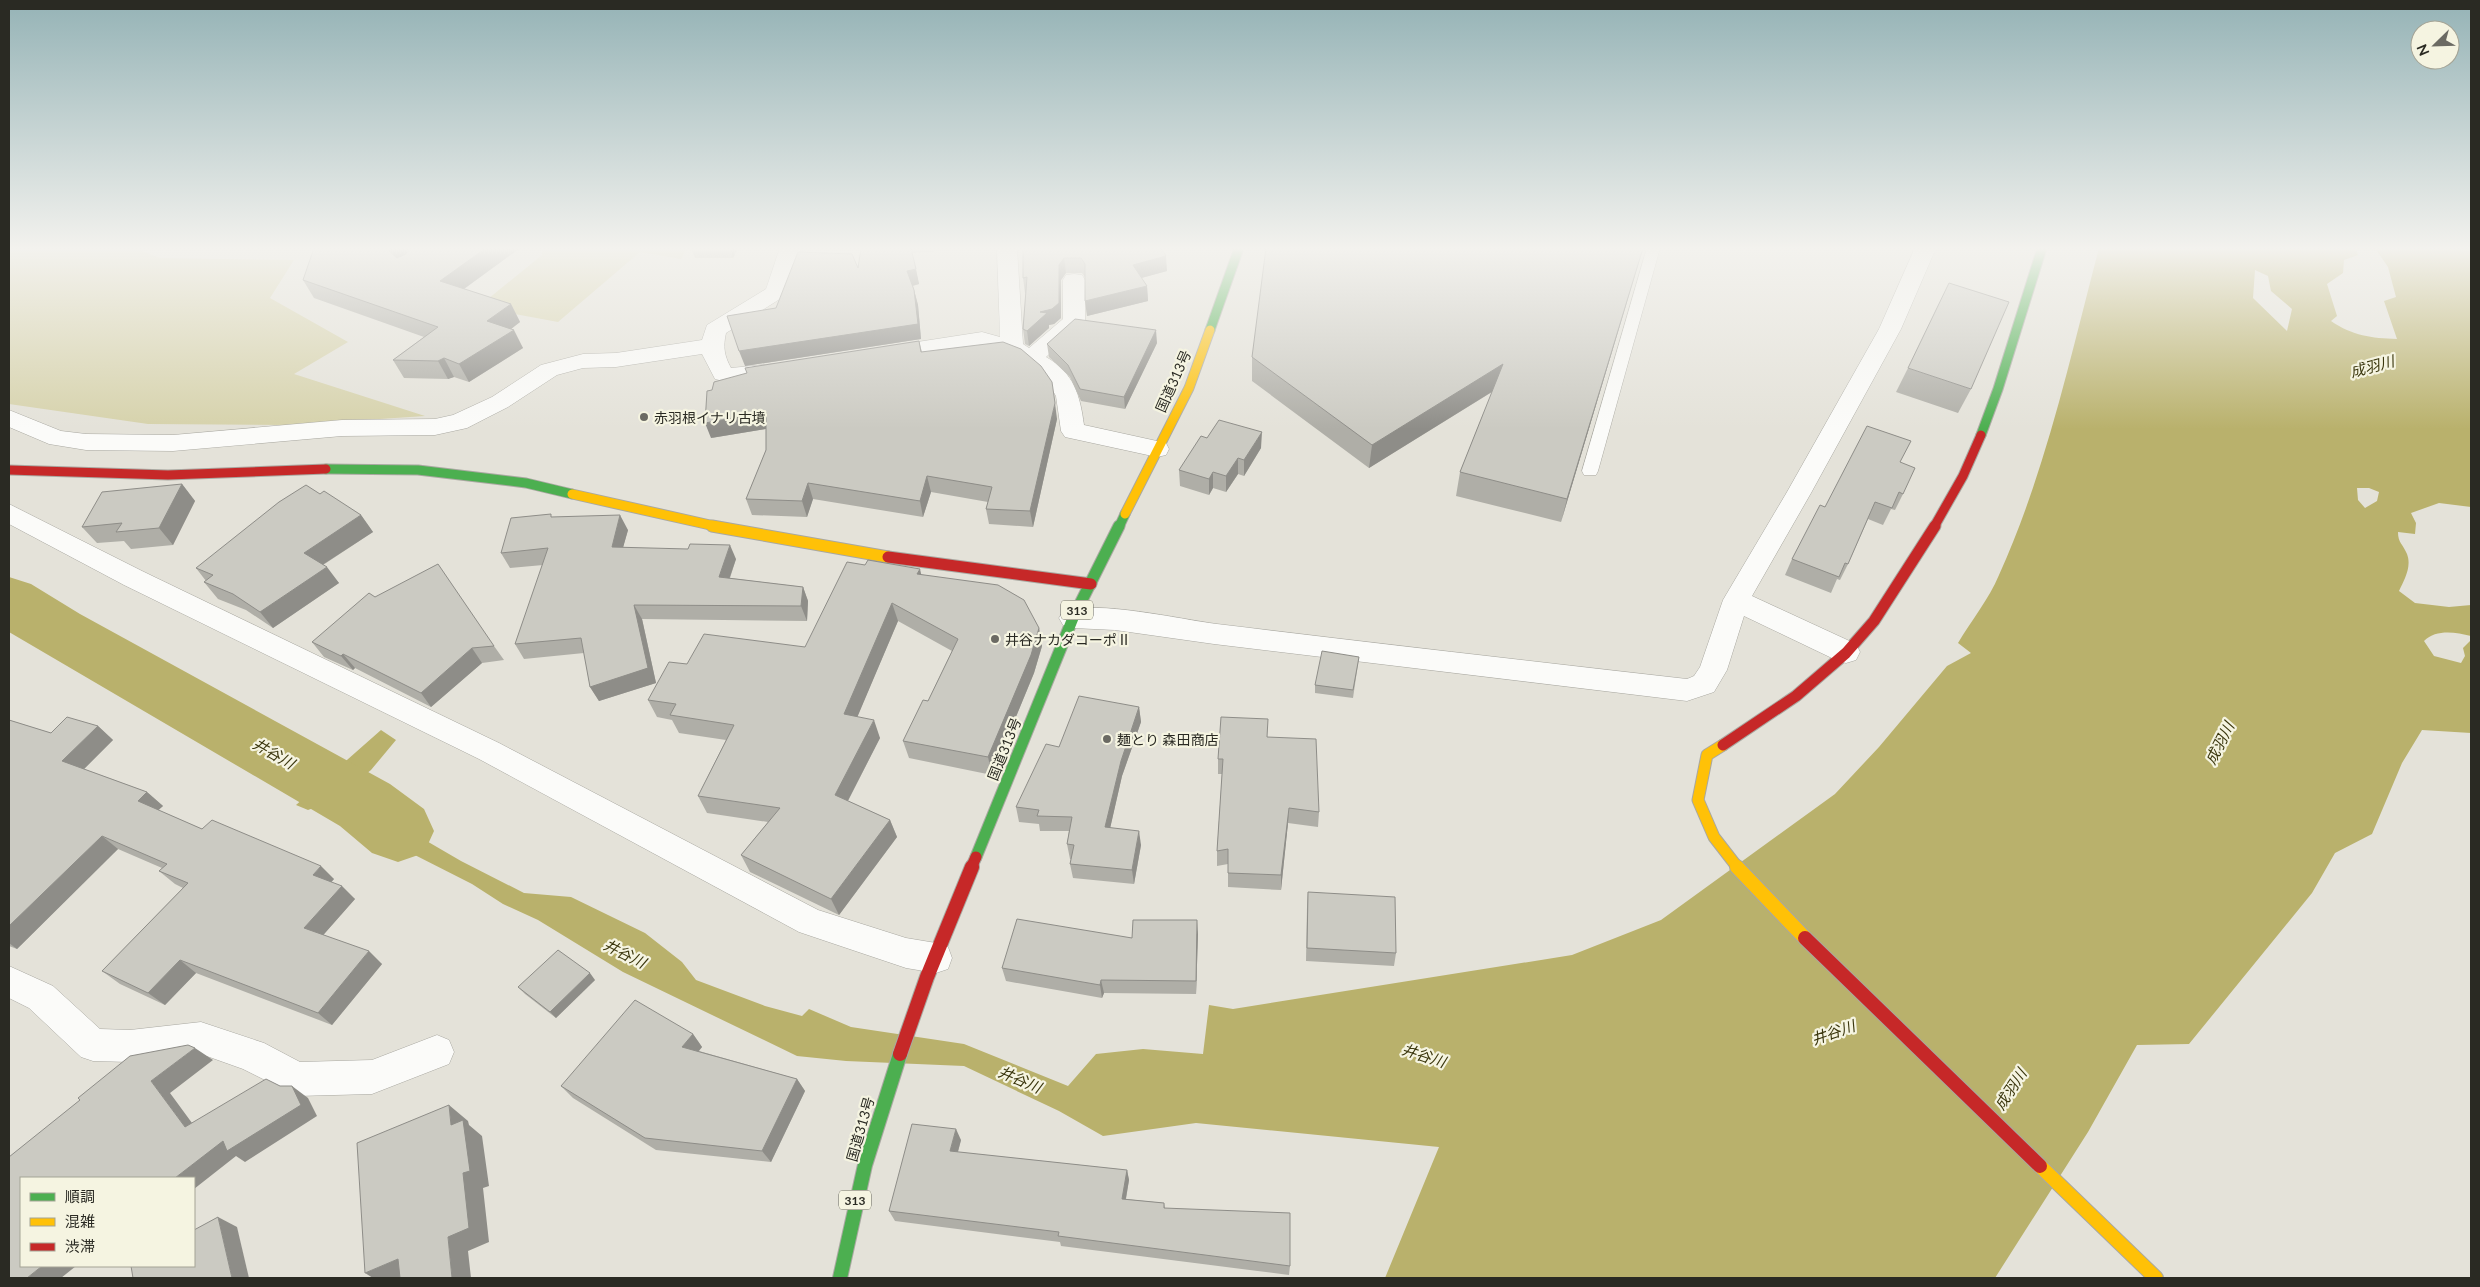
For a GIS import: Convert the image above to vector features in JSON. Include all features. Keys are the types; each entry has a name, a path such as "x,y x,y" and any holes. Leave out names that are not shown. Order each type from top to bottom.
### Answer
{"main road":[{"name":"国道313号","path":"840,1278 852,1215 876,1122 932,968 1073,618 1189,388 1218,308"},
{"path":"2022,308 1997,396 1966,472 1917,556 1862,637 1814,681 1761,721 1707,755 1697,798 1707,826 1751,885 2156,1278"},
{"path":"9,470 168,475 316,469 418,470 526,483 697,523 875,555 1090,584"}],"street":[{"path":"750,308 715,330 712,346 714,357 724,374 739,376 798,367"},
{"path":"1015,308 1021,353"},
{"path":"1021,353 1074,321 1074,308"},
{"path":"1073,618 1115,620 1214,634 1687,690 1704,684 1713,670 1736,600 1799,493 1890,329 1899,308"},
{"path":"865,357 982,339 1021,353 1051,370 1068,396 1073,431 1157,449"},
{"path":"9,418 57,438 86,442 173,443 342,428 435,428 459,422 500,402 549,370 583,360 616,360 712,346"},
{"path":"9,513 133,578 489,751 810,922 906,953 932,968"},
{"path":"1736,600 1846,652"},
{"path":"9,981 42,997 93,1044 130,1046 201,1038 252,1055 297,1079 372,1077 437,1052"}],"lane":[{"path":"1590,471 1637,308"}],"shaded area":[{"path":"9,308 288,308 348,342 294,374 425,416 290,425 148,424 9,404"},
{"path":"484,308 574,308 558,322"}],"water":[{"name":"成羽川","path":"2084,308 2263,308 2287,331 2291,308 2335,308 2337,316 2331,321 2347,330 2379,338 2397,339 2386,308 2471,308 2471,507 2439,503 2411,513 2416,523 2415,534 2398,532 2398,536 2407,554 2409,564 2399,591 2415,603 2449,607 2471,605 2471,636 2446,632 2429,637 2424,641 2434,656 2461,663 2465,656 2463,648 2471,640 2471,733 2422,730 2402,763 2372,834 2335,853 2312,893 2189,1044 2137,1045 2088,1132 1995,1278 1385,1278 1439,1147 1196,1123 1103,1136 1059,1111 964,1066 846,1061 797,1056 623,972 538,920 503,904 472,884 403,849 332,801 308,810 296,805 381,730 396,740 371,770 351,786 363,788 406,829 461,861 524,893 571,897 645,933 682,962 696,980 765,1006 802,1016 809,1009 851,1027 964,1044 1068,1086 1096,1054 1143,1049 1203,1054 1209,1005 1233,1009 1572,955 1661,920 1835,794 1879,747 1947,666 1971,653 1958,643 1995,584 2016,536 2044,455","holes":["2357,488 2369,488 2379,492 2377,501 2365,508 2358,500"]}],"building":[{"path":"384,308 505,308 487,321 514,330 459,364 444,358 438,361 393,360 438,327"},
{"path":"776,308 916,308 918,324 739,351 727,316"},
{"path":"1025,308 1053,308 1040,312 1047,313 1027,331 1023,329"},
{"path":"1258,308 1625,308 1567,499 1460,472 1503,364 1372,445 1252,357"},
{"path":"1937,308 2006,308 1971,389 1908,368"},
{"path":"1075,319 1156,330 1124,397 1080,389 1068,365 1047,344"},
{"path":"919,341 921,352 1003,342 1021,349 1041,366 1052,382 1055,403 1030,511 986,509 992,487 927,476 920,501 808,483 802,501 746,499 766,450 766,412 705,423 707,391 712,390 714,382 747,373 745,368"},
{"path":"1219,420 1262,432 1244,460 1238,458 1226,476 1213,472 1209,479 1179,470 1201,436 1207,438"},
{"path":"1867,426 1911,441 1900,462 1915,468 1903,494 1899,492 1892,508 1875,502 1848,564 1845,563 1839,577 1792,559 1820,505 1825,507"},
{"path":"182,484 159,528 116,532 122,523 82,527 102,492"},
{"path":"306,485 320,494 324,491 361,515 304,553 327,567 260,612 233,594 204,582 213,575 196,568 279,502"},
{"path":"551,514 551,517 620,515 612,547 688,549 690,544 730,545 719,577 803,587 801,606 634,605 648,668 590,687 581,638 515,644 548,548 501,553 511,518"},
{"path":"868,560 920,569 917,574 998,585 1024,600 1039,628 1031,655 988,757 903,741 923,700 928,701 958,639 892,603 844,714 874,720 835,795 890,820 831,899 741,855 780,808 698,796 734,725 670,715 676,704 648,700 669,662 687,664 704,634 805,647 847,562 865,565"},
{"path":"438,564 494,646 472,648 421,693 343,654 341,656 312,642 369,593 375,597"},
{"path":"1322,651 1359,657 1353,690 1315,685"},
{"path":"1079,696 1139,707 1121,761 1105,827 1139,831 1132,870 1070,864 1074,845 1067,844 1072,817 1037,816 1039,810 1016,807 1046,744 1059,747"},
{"path":"67,717 98,726 62,761 147,792 138,801 202,829 212,820 321,866 313,875 342,886 304,928 369,951 318,1013 180,960 148,993 102,971 188,883 159,871 167,864 102,836 9,926 9,720 51,733"},
{"path":"1221,717 1268,719 1267,737 1316,739 1319,812 1289,808 1281,875 1228,873 1228,849 1217,851 1223,759 1218,759"},
{"path":"1308,892 1395,897 1396,953 1307,948"},
{"path":"1017,919 1132,938 1133,920 1197,920 1196,981 1101,980 1100,985 1002,968"},
{"path":"558,950 590,973 550,1012 518,987"},
{"path":"635,1000 693,1034 682,1047 797,1079 762,1151 645,1138 561,1086"},
{"path":"188,1045 195,1048 151,1081 185,1127 266,1079 280,1086 292,1086 301,1105 227,1151 223,1141 176,1177 20,1177 20,1267 41,1267 27,1278 9,1278 9,1157 80,1100 78,1098 130,1056"},
{"path":"449,1105 451,1125 463,1120 470,1171 463,1173 469,1228 448,1237 452,1278 400,1278 398,1259 365,1273 357,1143"},
{"path":"912,1124 956,1129 950,1151 1127,1170 1122,1199 1164,1203 1164,1208 1290,1213 1290,1266 1058,1236 1059,1232 889,1211"},
{"path":"218,1217 232,1278 133,1278 131,1267 195,1267 195,1229"}],"waterway":[{"name":"井谷川","path":"9,601 57,631 365,805 398,831"}],"traffic: fast":[{"path":"1210,330 1218,308"},
{"path":"1981,435 1998,389 2023,308"},
{"path":"326,469 418,470 526,483 572,494"},
{"path":"976,857 1073,618 1125,514"},
{"path":"840,1278 851,1221 865,1165 881,1109 900,1054"}],"traffic: slow":[{"path":"1125,514 1189,388 1210,330"},
{"path":"572,494 697,523 888,557"},
{"path":"1723,745 1707,755 1701,778 1698,800 1704,818 1714,837 1742,874 1805,938"},
{"path":"2040,1166 2156,1278"}],"traffic: jam":[{"path":"1723,745 1778,709 1814,682 1866,632 1942,515 1963,476 1981,435"},
{"path":"9,470 168,475 326,469"},
{"path":"888,557 1091,584"},
{"path":"900,1054 927,977 976,857"},
{"path":"1805,938 2040,1166"}],"place":[{"name":"赤羽根イナリ古墳","path":"644,417"},
{"name":"井谷ナカダコーポⅡ","path":"995,639"},
{"name":"麺とり 森田商店","path":"1107,739"}]}
